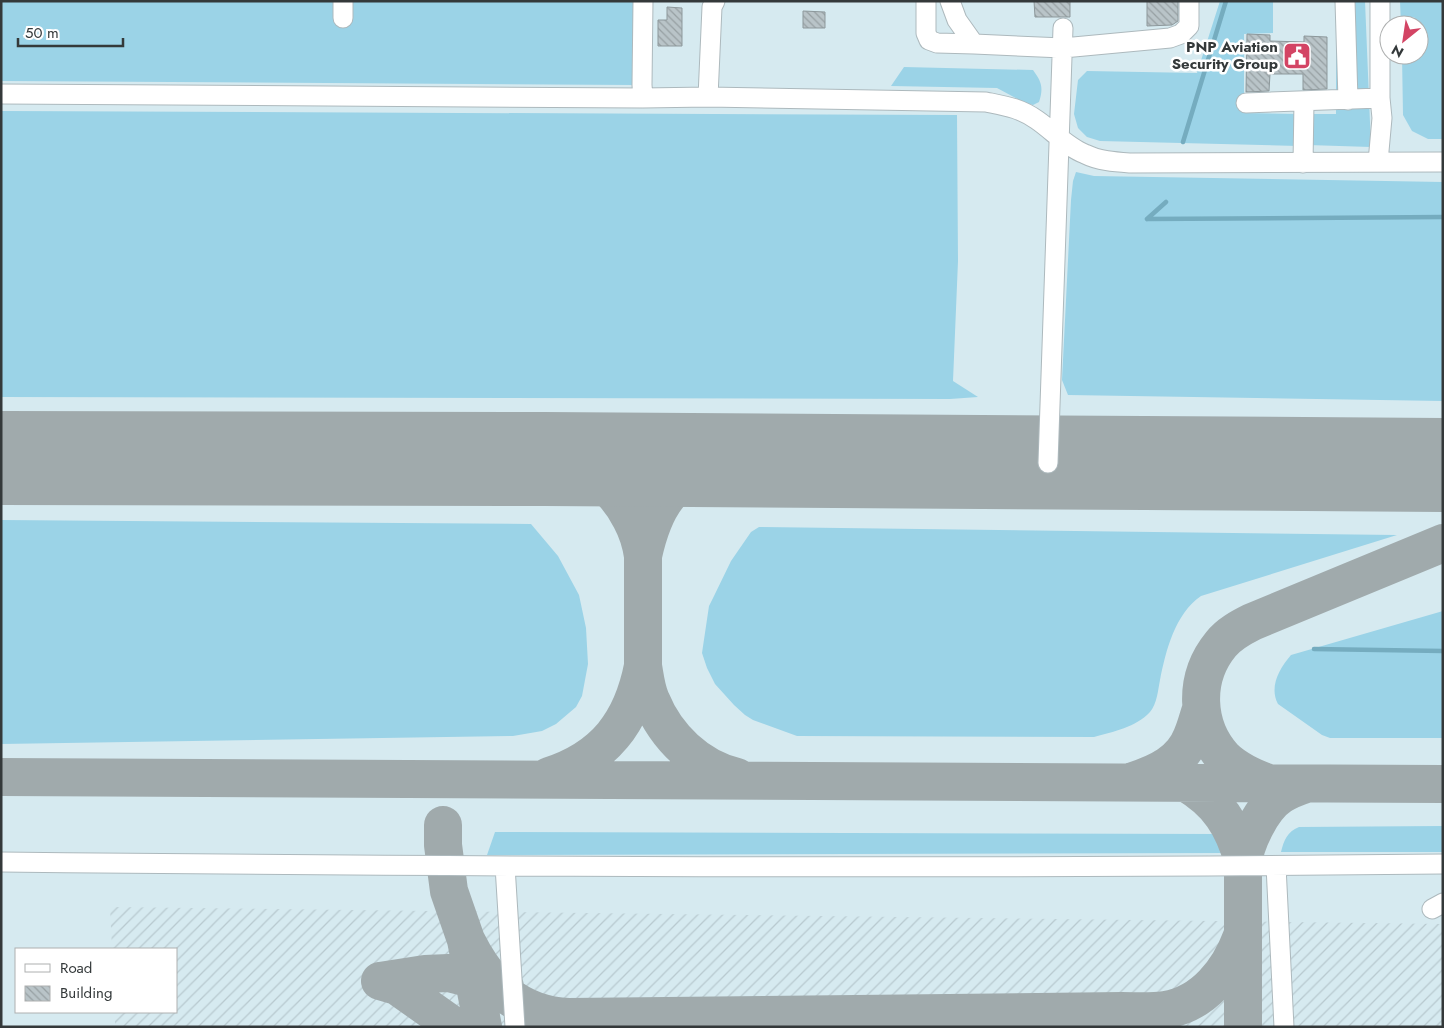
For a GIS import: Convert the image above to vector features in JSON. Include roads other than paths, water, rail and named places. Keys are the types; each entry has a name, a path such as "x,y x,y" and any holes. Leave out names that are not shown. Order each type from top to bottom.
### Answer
{"lane":[{"path":"643,1 643,98"},
{"path":"708,97 712,7 715,1"},
{"path":"926,1 926,33 929,40 937,43 1063,48 1170,38 1181,34 1189,26 1189,1"},
{"path":"950,1 957,20 974,44"},
{"path":"1345,1 1348,100"},
{"path":"1378,162 1382,118 1380,98 1380,1"},
{"path":"1048,463 1064,28"},
{"path":"1,94 708,97 986,102 1014,108 1037,120 1084,154 1104,161 1130,163 1443,162"},
{"path":"1246,103 1380,98"},
{"path":"1303,163 1304,102"},
{"path":"1,862 505,866 1276,866 1443,864"},
{"path":"505,866 515,1027"},
{"path":"1276,866 1284,1027"}],"waterway":[{"path":"1183,142 1226,1"},
{"path":"1147,219 1166,202"},
{"path":"1147,219 1443,217"},
{"path":"1314,649 1443,651"}],"place":[{"name":"PNP Aviation Security Group","path":"1297,56"}]}
